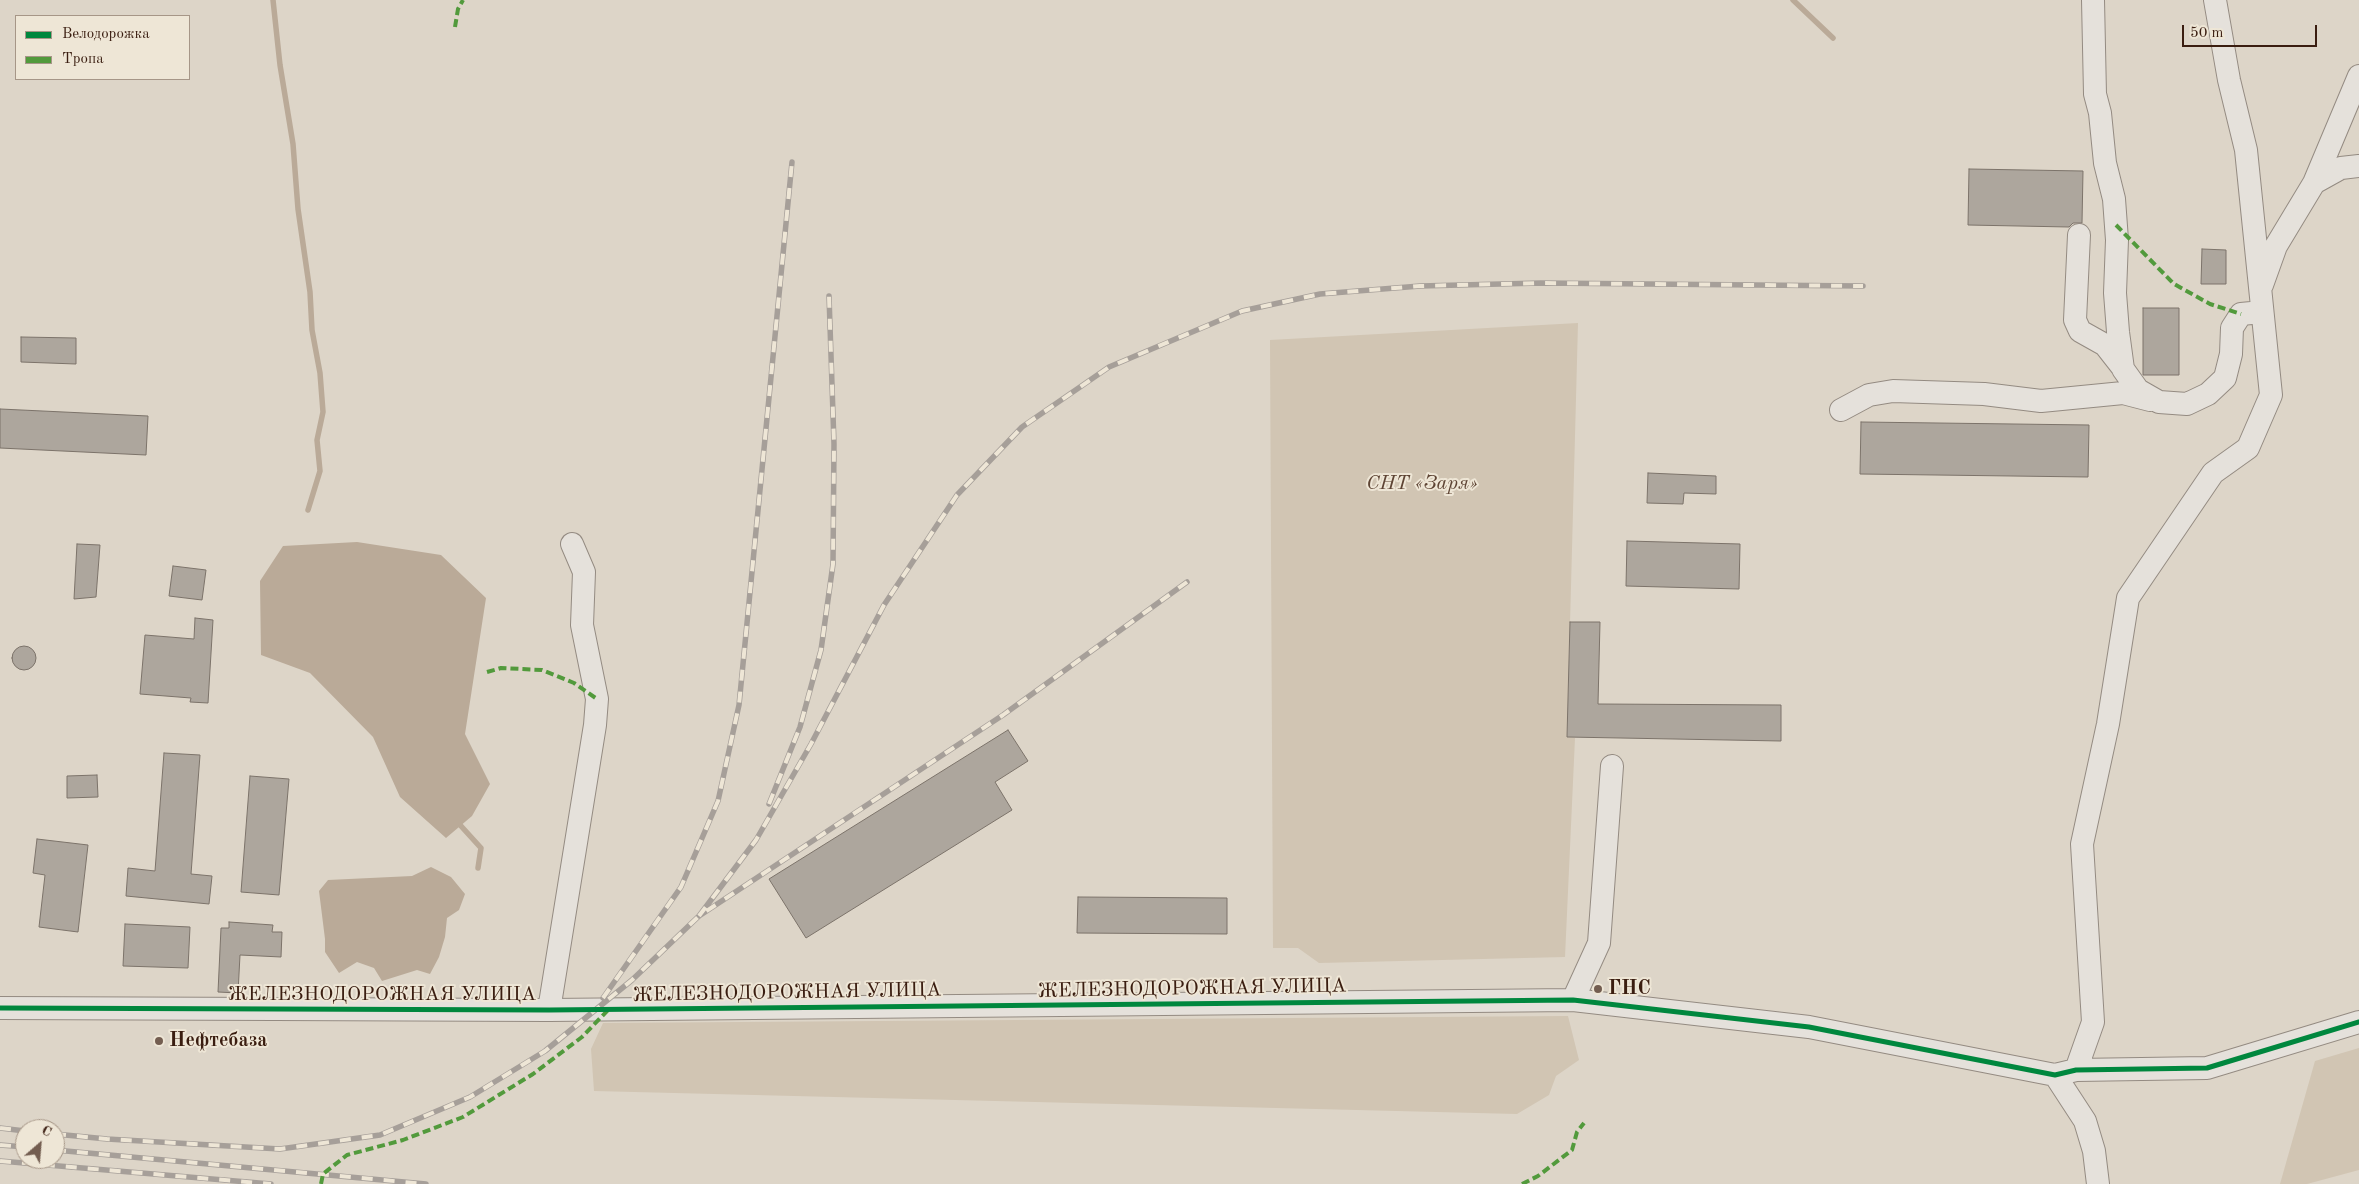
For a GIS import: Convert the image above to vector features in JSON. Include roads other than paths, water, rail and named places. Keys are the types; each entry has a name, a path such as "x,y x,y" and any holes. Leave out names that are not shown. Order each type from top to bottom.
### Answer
{"street":[{"path":"2093,0 2096,94 2100,113 2105,163 2114,199 2117,240 2115,293 2123,368"},
{"path":"2076,1070 2093,1022 2082,844 2108,724 2128,598 2213,473 2248,448 2270,395 2246,150 2229,80 2215,0"},
{"path":"1841,410 1869,395 1894,391 1984,394 2041,401 2123,392 2159,402 2186,404 2208,394 2226,378 2231,354 2232,328 2240,314 2261,301 2276,246 2314,183 2359,76"},
{"path":"2314,183 2341,168 2359,166"},
{"path":"2079,235 2075,320 2080,331 2105,345 2138,390 2159,402"},
{"path":"549,1010 595,725 597,699 582,625 584,572 572,544"},
{"path":"1573,1000 1599,943 1612,766"},
{"name":"ЖЕЛЕЗНОДОРОЖНАЯ УЛИЦА","path":"0,1008 549,1010 1573,1000 1808,1027 2054,1075"},
{"path":"2098,1184 2094,1152 2085,1120 2054,1075 2076,1070 2207,1068 2359,1022"}],"waterway":[{"path":"273,0 280,65 293,144 298,209 310,292 312,330 320,373 323,412 317,440 320,471 308,510"},
{"path":"1793,0 1833,38"},
{"path":"461,826 481,848 478,868"}],"railway":[{"path":"603,998 681,887 718,801 739,705 792,162"},
{"path":"699,916 756,840 811,744 884,605 957,495 1022,427 1109,367 1242,311 1320,294 1420,286 1541,283 1863,286"},
{"path":"769,804 800,727 821,650 833,564 834,444 829,296"},
{"path":"65,1135 280,1149 380,1135 470,1097 545,1051 632,980 699,916 1003,715 1187,582"},
{"path":"0,1128 15,1130"},
{"path":"0,1145 15,1146"},
{"path":"65,1151 426,1184"},
{"path":"0,1161 271,1184"}],"place":[{"name":"ГНС","path":"1598,989"},
{"name":"Нефтебаза","path":"159,1041"}],"park label":[{"name":"СНТ «Заря»","path":"1422,484"}]}
